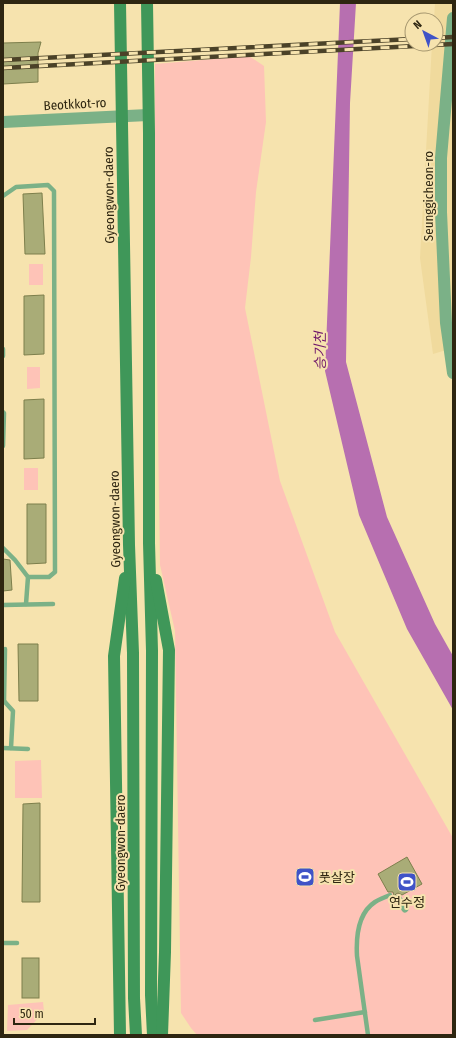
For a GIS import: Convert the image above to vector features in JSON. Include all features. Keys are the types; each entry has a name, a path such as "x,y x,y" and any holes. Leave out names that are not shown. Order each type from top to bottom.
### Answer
{"main road":[{"name":"Gyeongwon-daero","path":"120,3 133,653 134,998 136,1035"},
{"path":"147,3 149,543 152,651 151,995 153,1035"},
{"path":"149,543 169,650 165,952 162,1035"},
{"path":"120,1035 114,656 130,545"},
{"path":"165,952 169,1035"},
{"path":"112,1035 120,1018"}],"street":[{"name":"Seunggicheon-ro","path":"453,18 441,158 441,212 453,374"},
{"name":"Beotkkot-ro","path":"3,122 148,115"},
{"path":"398,898 405,909"}],"lane":[{"path":"3,196 16,187 48,185 54,191 55,572 49,577 28,577"},
{"path":"3,349 3,356"},
{"path":"3,412 3,446"},
{"path":"3,548 15,560 28,577 26,604"},
{"path":"3,604 53,604"},
{"path":"5,649 4,701 13,711 11,748"},
{"path":"3,748 28,749"},
{"path":"368,1035 358,956 358,932 363,916 368,908 375,902 390,895"},
{"path":"3,943 17,943"},
{"path":"315,1020 365,1012"}],"shaded area":[{"path":"340,3 356,3 350,103 346,362 387,517 435,624 453,656 453,710 407,629 359,515 325,371"},
{"path":"435,3 453,3 453,348 433,354 420,258 432,52 444,52 444,12 434,12"},
{"path":"249,56 264,66 266,122 256,192 245,308 280,481 335,632 453,838 453,1035 197,1035 181,1013 175,631 160,565 155,230 155,64"},
{"path":"29,264 43,264 43,285 29,285"},
{"path":"27,367 40,367 40,388 27,389"},
{"path":"24,468 38,468 38,490 24,490"},
{"path":"41,760 42,798 15,798 15,761"},
{"path":"43,1002 44,1012 27,1030 7,1031 8,1005"}],"building":[{"path":"41,42 38,53 38,82 3,84 3,43"},
{"path":"42,193 45,254 25,254 23,194"},
{"path":"44,295 44,354 24,355 24,296"},
{"path":"44,399 44,458 24,459 24,400"},
{"path":"27,504 46,504 46,563 27,564"},
{"path":"3,559 10,560 12,590 3,591"},
{"path":"18,644 38,644 38,701 19,701"},
{"path":"40,803 40,902 22,902 23,804"},
{"path":"407,857 422,884 402,895 398,893 394,896 393,892 388,892 378,874"},
{"path":"22,958 39,958 39,998 22,998"}],"railway":[{"path":"444,38 453,37"},
{"path":"3,60 404,39"},
{"path":"3,68 453,44"}],"place":[{"name":"풋살장","path":"305,877"},
{"name":"연수정","path":"407,882"}],"water label":[{"name":"승기천","path":"320,351"}]}
